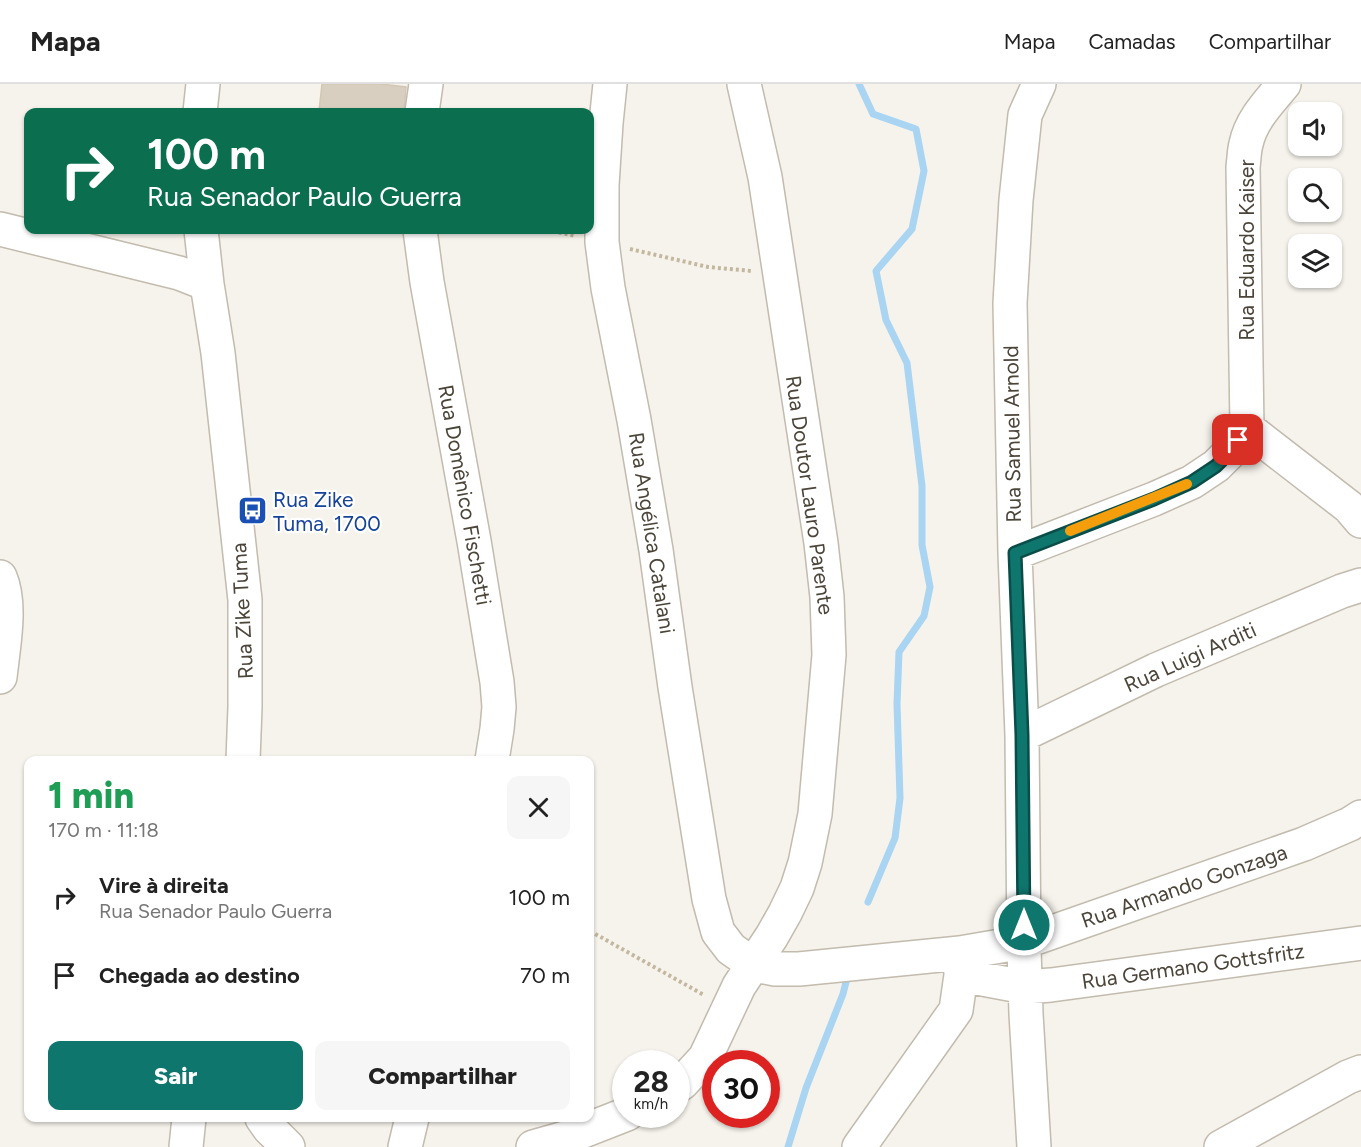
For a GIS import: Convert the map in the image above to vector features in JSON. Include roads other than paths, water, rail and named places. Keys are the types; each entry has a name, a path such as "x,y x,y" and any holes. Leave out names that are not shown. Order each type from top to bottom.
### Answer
{"street":[{"path":"200,108 203,84"},
{"path":"423,108 426,84"},
{"name":"Rua Angélica Catalani","path":"610,84 602,185 602,242 608,288 656,550 675,687 710,899 718,932 731,949 754,965"},
{"name":"Rua Doutor Lauro Parente","path":"690,1074 705,1058 738,986 754,965 785,913 805,862 815,814 829,655 827,597 821,543 765,177 744,84"},
{"path":"1014,84 1025,115"},
{"name":"Rua Samuel Arnold","path":"1034,1147 1025,987 1022,735 1015,553 1010,303 1016,200 1025,115 1039,84"},
{"name":"Rua Eduardo Kaiser","path":"1247,428 1243,167 1246,142 1253,125 1265,106 1284,84"},
{"path":"0,229 179,273 207,284"},
{"name":"Rua Zike Tuma","path":"201,234 218,352 245,600 243,756"},
{"name":"Rua Domênico Fischetti","path":"421,234 427,282 498,682 499,707 493,756"},
{"path":"1015,553 1192,482 1216,466 1230,452 1247,428 1349,507 1361,521"},
{"path":"0,577 4,585 6,607 0,677"},
{"name":"Rua Luigi Arditi","path":"1022,735 1156,670 1361,585"},
{"name":"Rua Armando Gonzaga","path":"754,965 775,969 799,969 961,964 1304,844 1361,817"},
{"name":"Rua Germano Gottsfritz","path":"961,964 1025,987 1051,986 1361,943"},
{"path":"859,1147 956,1010 961,964"},
{"path":"1221,1147 1361,1072"},
{"path":"533,1147 568,1137 612,1120"},
{"path":"186,1147 189,1122"},
{"path":"264,1122 288,1147"},
{"path":"405,1147 411,1122"}],"waterway":[{"path":"859,84 873,114 916,129 924,171 912,229 876,271 886,320 907,363 922,486 922,545 930,587 924,616 899,652 897,704 900,798 895,838 868,902"},
{"path":"788,1147 806,1088 843,994 848,974"}],"place":[{"name":"Rua Zike Tuma, 1700","path":"252,511"}]}
